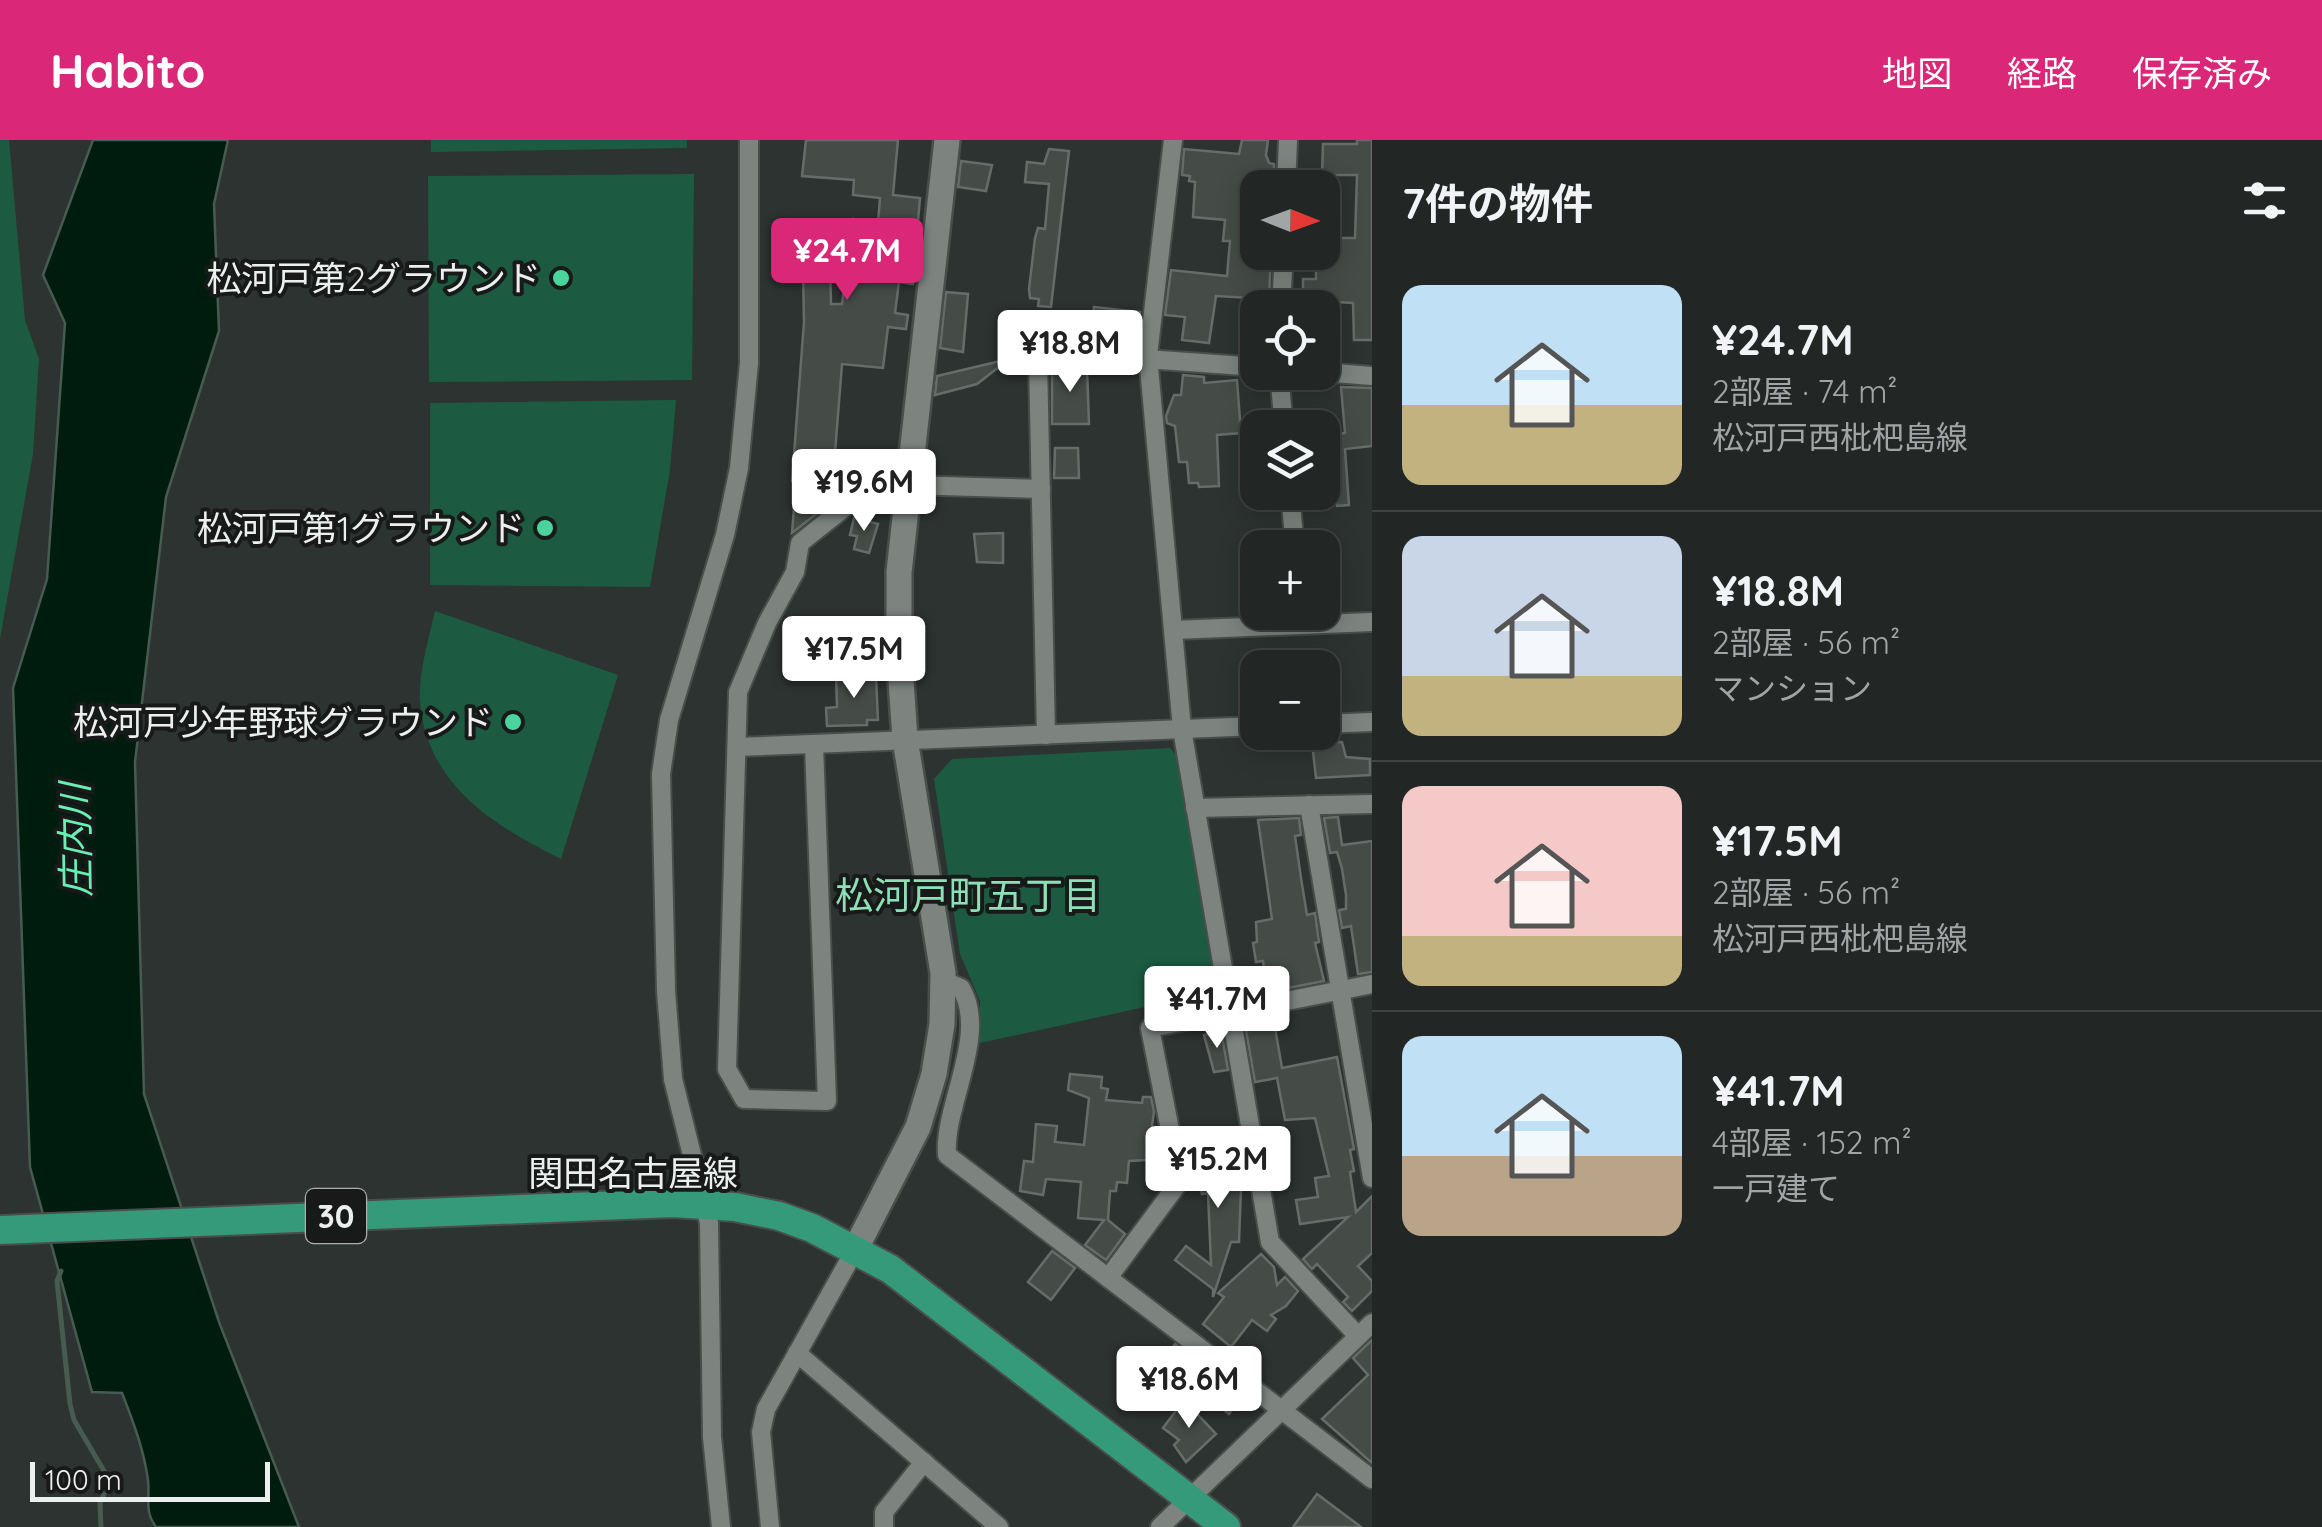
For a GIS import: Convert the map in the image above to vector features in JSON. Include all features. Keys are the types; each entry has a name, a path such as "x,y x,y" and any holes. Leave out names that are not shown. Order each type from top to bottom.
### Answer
{"main road":[{"path":"856,1250 918,1127 934,1074 942,1024 942,980 905,739 899,572 947,140"},
{"name":"関田名古屋線","path":"0,1230 673,1203 779,1216 890,1269 1226,1527"}],"street":[{"path":"721,1527 712,1436 709,1223 673,1079 661,774 669,720 720,553 739,468 749,364 749,140"},
{"path":"1173,140 1148,356 1182,729 1270,1242 1358,1336"},
{"path":"1287,170 1288,140"},
{"path":"1046,735 1038,361 1048,352 1240,365"},
{"path":"1340,373 1372,376"},
{"path":"814,745 827,1101 744,1099 727,1069 731,827 738,692 767,623 795,572 800,543 874,484 1040,489"},
{"path":"1340,620 1372,622"},
{"path":"1174,630 1240,624"},
{"path":"1340,723 1372,722"},
{"path":"737,747 1240,727"},
{"path":"1195,808 1372,804"},
{"path":"1308,805 1372,1178"},
{"path":"942,980 961,988 968,1014 964,1068 946,1138 946,1154 1372,1479"},
{"path":"1108,1278 1180,1181 1150,1028 1372,984"},
{"path":"770,1527 761,1432 766,1409 856,1250"},
{"path":"1160,1527 1372,1322"},
{"path":"797,1354 999,1527"},
{"path":"884,1527 884,1512 924,1462"}],"green space":[{"path":"0,140 9,140 25,320 39,359 33,454 0,639"},
{"path":"431,140 687,140 687,148 431,152"},
{"name":"松河戸第2グラウンド","path":"694,174 692,380 429,382 428,176"},
{"name":"松河戸第1グラウンド","path":"676,400 670,470 650,587 430,585 430,403"},
{"name":"松河戸少年野球グラウンド","path":"435,611 618,675 561,859 488,816 450,779 435,757 425,731 420,691"},
{"path":"1170,748 1177,756 1218,997 1213,1005 1148,1017 1145,1007 980,1043 980,1001 960,954 934,779 952,759"}],"water":[{"name":"庄内川","path":"93,140 228,140 214,204 219,331 166,497 135,762 144,1094 219,1322 299,1527 156,1527 149,1510 144,1458 122,1393 92,1392 30,1167 13,688 47,579 65,323 43,275"}],"building":[{"path":"806,140 898,140 893,195 920,198 919,244 913,284 899,282 895,313 908,315 906,329 888,327 883,368 842,364 832,491 838,497 792,533 804,322 802,221 829,220 831,304 842,304 853,219 878,223 880,198 853,195 854,180 802,176"},
{"path":"1242,140 1268,140 1266,155 1274,170 1240,170 1240,270 1270,270 1269,290 1240,290 1240,297 1216,296 1209,343 1182,340 1185,317 1165,315 1171,270 1227,276 1230,241 1223,241 1225,220 1193,217 1195,182 1182,175 1184,149 1239,154"},
{"path":"1357,140 1372,140 1372,340 1354,340 1353,303 1340,302 1340,290 1303,290 1303,279 1316,279 1316,270 1340,270 1340,238 1355,238 1357,175 1322,170 1323,144 1357,144"},
{"path":"1049,149 1069,151 1051,307 1038,306 1039,299 1030,298 1029,289 1035,238 1038,228 1045,229 1049,184 1025,182 1027,162 1044,164"},
{"path":"961,161 992,165 986,191 958,187"},
{"path":"946,292 968,294 963,352 940,348"},
{"path":"1094,307 1140,312 1137,344 1108,343 1109,334 1092,332"},
{"path":"1009,359 977,384 935,395 937,376"},
{"path":"1052,365 1087,367 1089,424 1052,424"},
{"path":"1183,375 1204,377 1204,383 1237,380 1240,433 1217,435 1219,486 1189,483 1187,462 1179,462 1175,426 1167,423 1166,416 1174,395 1181,395"},
{"path":"1341,387 1372,388 1372,446 1345,449 1349,505 1340,506 1340,433 1345,433"},
{"path":"1055,448 1078,448 1079,478 1054,478"},
{"path":"854,518 878,524 869,553 854,549 857,536 850,535"},
{"path":"1003,533 1003,563 977,562 974,534"},
{"path":"836,676 876,676 878,720 867,720 867,725 827,726 826,708 837,707"},
{"path":"1340,742 1346,757 1370,759 1370,775 1316,778 1313,750 1340,750"},
{"path":"1338,817 1342,845 1372,841 1372,972 1358,974 1351,926 1342,928 1339,910 1346,909 1346,895 1342,869 1337,852 1330,853 1324,818"},
{"path":"1299,818 1301,835 1295,836 1301,878 1307,915 1315,913 1319,942 1315,943 1324,981 1267,992 1263,961 1256,962 1253,943 1257,942 1256,922 1272,919 1258,820"},
{"path":"1273,1016 1282,1068 1337,1057 1354,1149 1350,1150 1354,1171 1350,1172 1356,1212 1372,1196 1372,1253 1358,1266 1372,1281 1372,1291 1352,1311 1343,1302 1348,1297 1317,1264 1312,1269 1303,1259 1348,1217 1300,1224 1296,1200 1318,1197 1315,1178 1329,1176 1315,1118 1285,1120 1277,1078 1255,1082 1245,1025"},
{"path":"1221,1030 1228,1070 1214,1072 1204,1035"},
{"path":"1070,1074 1102,1077 1101,1088 1108,1089 1106,1100 1142,1103 1143,1097 1151,1097 1154,1112 1147,1160 1129,1161 1127,1183 1117,1182 1116,1191 1110,1191 1108,1220 1125,1234 1106,1260 1085,1245 1104,1220 1078,1218 1081,1182 1046,1179 1043,1195 1020,1191 1024,1161 1033,1162 1036,1124 1057,1126 1055,1142 1084,1145 1089,1098 1068,1090"},
{"path":"1241,1147 1247,1187 1241,1188 1239,1242 1231,1242 1213,1297 1213,1289 1175,1260 1186,1246 1211,1265 1208,1193 1202,1194 1194,1155"},
{"path":"1052,1251 1075,1268 1051,1300 1028,1282"},
{"path":"1261,1254 1274,1267 1277,1285 1285,1277 1298,1291 1286,1306 1271,1315 1276,1319 1267,1331 1252,1320 1231,1347 1203,1324 1224,1297 1218,1293"},
{"path":"1372,1340 1372,1463 1322,1419 1368,1375 1353,1358"},
{"path":"1175,1344 1242,1396 1229,1414 1161,1362"},
{"path":"1184,1400 1216,1434 1186,1462 1174,1445 1179,1440 1163,1428"},
{"path":"1317,1494 1361,1527 1293,1527"}],"waterway":[{"path":"61,1271 57,1281 70,1404 74,1420 110,1481 100,1503 101,1527"}],"place":[{"name":"松河戸第2グラウンド","path":"561,278"},
{"name":"松河戸第1グラウンド","path":"545,528"},
{"name":"松河戸少年野球グラウンド","path":"513,722"}],"district":[{"name":"松河戸町五丁目","path":"968,895"}]}
